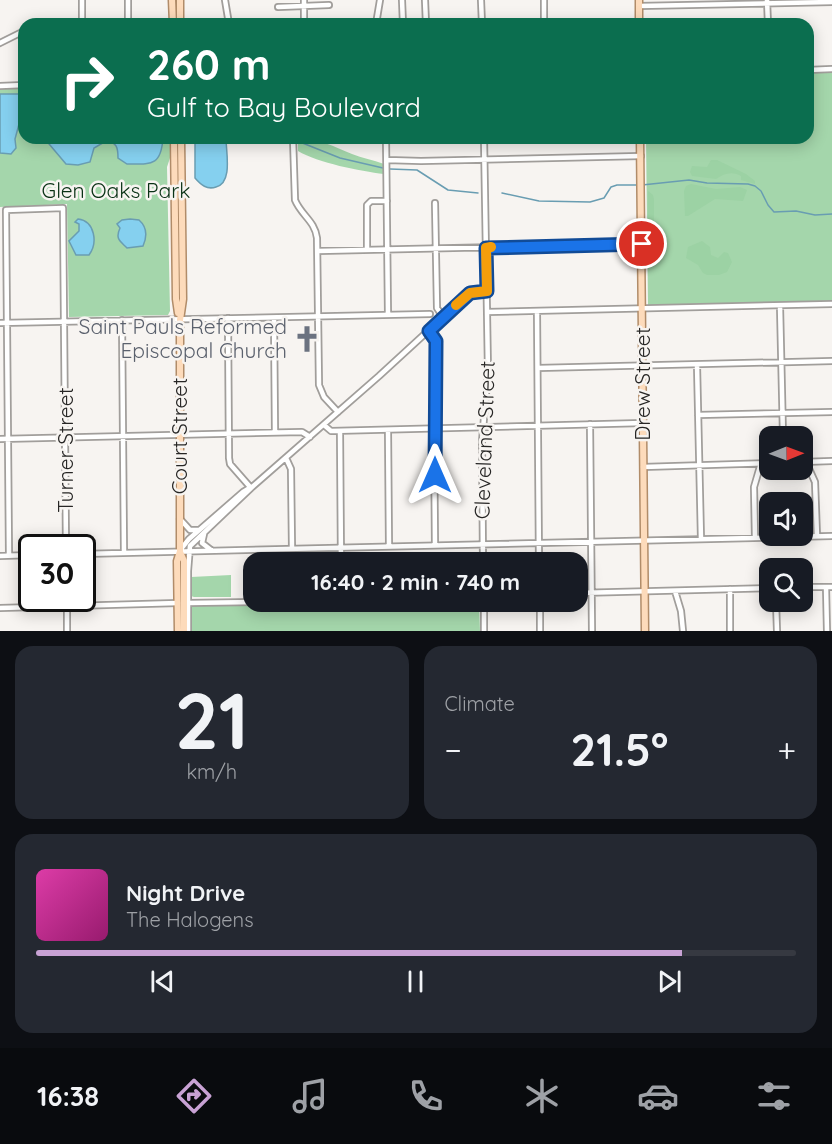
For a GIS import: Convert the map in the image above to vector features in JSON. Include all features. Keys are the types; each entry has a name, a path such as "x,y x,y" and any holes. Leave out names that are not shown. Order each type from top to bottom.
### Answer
{"main road":[{"path":"172,0 173,18"},
{"path":"179,2 180,18"},
{"name":"Court Street","path":"174,144 183,299 180,320 180,551"},
{"name":"Court Street","path":"178,203 181,144"},
{"name":"Drew Street","path":"640,144 645,631"},
{"path":"178,631 177,561 180,551"},
{"path":"180,551 184,561 186,631"}],"street":[{"path":"82,0 82,18"},
{"path":"128,0 128,18"},
{"path":"225,0 228,18"},
{"path":"377,18 380,0"},
{"path":"402,0 403,18"},
{"path":"425,0 426,18"},
{"path":"481,0 482,18"},
{"path":"544,0 544,18"},
{"path":"768,2 768,18"},
{"path":"639,3 832,2"},
{"path":"278,7 304,3 329,5"},
{"path":"0,43 18,34"},
{"path":"814,70 832,69"},
{"path":"0,86 18,85"},
{"path":"294,144 295,200 314,225 318,251 320,391 338,412"},
{"path":"386,144 388,315"},
{"name":"Cleveland Street","path":"483,552 482,452 487,395 484,144"},
{"path":"387,163 641,156"},
{"path":"367,250 367,205 371,201 387,201"},
{"path":"435,203 437,308 443,317"},
{"name":"Turner Street","path":"7,323 6,210 63,208 66,534"},
{"path":"318,251 642,244"},
{"path":"186,631 190,546 201,532 243,492 251,488 324,425 470,293 487,291"},
{"path":"487,312 832,304"},
{"path":"780,306 783,426"},
{"path":"537,312 539,552"},
{"path":"0,323 430,314"},
{"path":"228,318 230,464 251,488"},
{"path":"274,318 275,432"},
{"path":"122,321 124,553"},
{"path":"7,323 9,555"},
{"path":"429,331 436,341 435,545"},
{"path":"538,368 832,361"},
{"path":"697,365 701,539"},
{"path":"698,415 832,412"},
{"path":"324,425 331,432 643,423"},
{"path":"590,424 592,631"},
{"path":"388,430 389,546"},
{"path":"340,431 340,552"},
{"path":"0,440 275,432 302,432 310,436"},
{"path":"286,458 291,466 292,548"},
{"path":"813,462 832,462"},
{"path":"643,466 759,464"},
{"path":"755,537 754,487 759,471"},
{"path":"813,478 817,536"},
{"path":"180,519 190,530 201,532"},
{"path":"201,532 202,543 211,550"},
{"path":"180,551 185,543 201,532"},
{"path":"96,554 832,536"},
{"path":"0,556 18,555"},
{"path":"813,587 829,587 827,631"},
{"path":"588,593 759,588"},
{"path":"730,589 730,631"},
{"path":"675,591 681,611 683,631"},
{"path":"188,603 243,602"},
{"path":"96,605 178,603"},
{"path":"0,608 18,607"},
{"path":"67,612 67,631"},
{"path":"484,612 484,631"},
{"path":"540,612 540,631"},
{"path":"776,612 777,631"}],"green space":[{"path":"814,73 832,73 832,302 648,305 646,144 814,144"},
{"name":"Glen Oaks Park","path":"18,87 18,144 170,144 170,158 167,167 170,311 168,315 69,317 67,204 0,207 0,88"},
{"path":"298,144 328,144 384,164 384,174 340,166 298,151"},
{"path":"711,160 717,160 746,174 755,181 755,184 741,180 741,176 732,173 716,179 692,176 690,172 692,166 707,167"},
{"path":"691,184 716,189 740,187 747,190 743,201 715,199 685,216 684,191 686,186"},
{"path":"648,191 654,199 654,261 651,265 648,260"},
{"path":"702,241 710,247 711,255 718,258 724,252 728,253 732,262 727,272 707,275 698,265 686,258 688,247"},
{"path":"231,575 231,597 191,596 191,577"},
{"path":"243,605 243,612 479,612 480,631 191,631 191,607"}],"water":[{"path":"0,94 18,94 16,148 11,154 0,153"},
{"path":"49,144 101,144 94,148 90,162 78,165 66,164"},
{"path":"115,144 162,144 157,159 154,162 143,164 127,164 118,158"},
{"path":"195,144 226,144 225,180 216,187 210,188 195,178"},
{"path":"78,219 88,224 93,233 93,245 89,255 76,255 69,241 79,231 79,224 75,222"},
{"path":"122,220 139,220 144,226 146,236 143,246 127,248 119,240 120,228 117,224"}],"waterway":[{"path":"305,144 340,158 383,168"},
{"path":"390,169 417,170 448,190 478,193"},
{"path":"642,185 689,180 748,184 761,191 774,212 832,214"},
{"path":"502,193 539,201 590,202 604,198 611,187 637,185"}],"slow traffic":[{"path":"456,305 470,293 487,291 486,248 491,247"}],"place":[{"name":"Saint Pauls Reformed Episcopal Church","path":"307,339"}],"route":[{"path":"435,475 436,341 429,331 470,293 487,291 486,248 642,244"}]}
